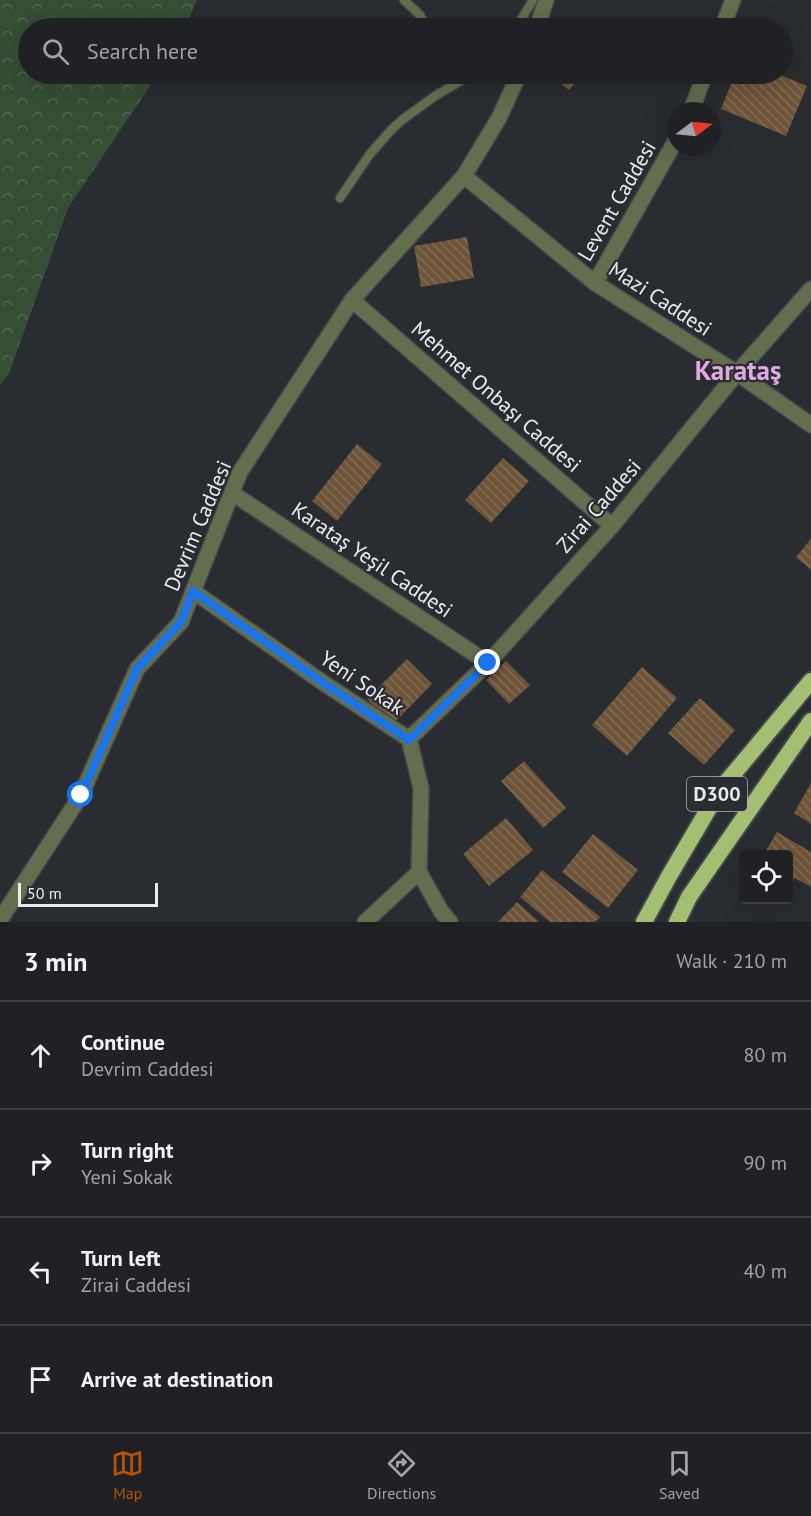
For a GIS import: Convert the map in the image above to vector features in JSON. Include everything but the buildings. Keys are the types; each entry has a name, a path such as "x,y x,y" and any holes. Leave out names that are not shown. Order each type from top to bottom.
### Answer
{"highway":[{"name":"D300","path":"644,922 719,791 811,681"},
{"name":"D300","path":"677,922 689,897 811,721"}],"street":[{"path":"540,18 546,0"},
{"path":"726,18 733,0"},
{"name":"Devrim Caddesi","path":"0,920 81,795 137,669 181,622 240,472 352,300 464,176 499,118 514,84"},
{"path":"694,102 701,84"},
{"name":"Levent Caddesi","path":"595,283 667,156"},
{"name":"Mazi Caddesi","path":"464,176 595,283 737,373 811,425"},
{"name":"Zirai Caddesi","path":"409,740 488,663 612,526 737,373 811,289"},
{"name":"Mehmet Onbaşı Caddesi","path":"352,300 612,526"},
{"name":"Karataş Yeşil Caddesi","path":"232,493 488,663"},
{"name":"Yeni Sokak","path":"193,591 409,740 421,788 419,872"},
{"path":"365,922 419,872 441,911 450,922"}],"lane":[{"path":"404,0 421,18"},
{"path":"522,18 533,0"},
{"path":"340,198 370,154 392,129 453,84"}],"green space":[{"path":"0,0 197,0 189,18 18,18 18,84 151,84 68,208 9,374 0,385"}],"district":[{"name":"Karataş","path":"738,371"}],"route":[{"path":"81,795 137,669 181,622 193,591 409,740 488,663"}]}
